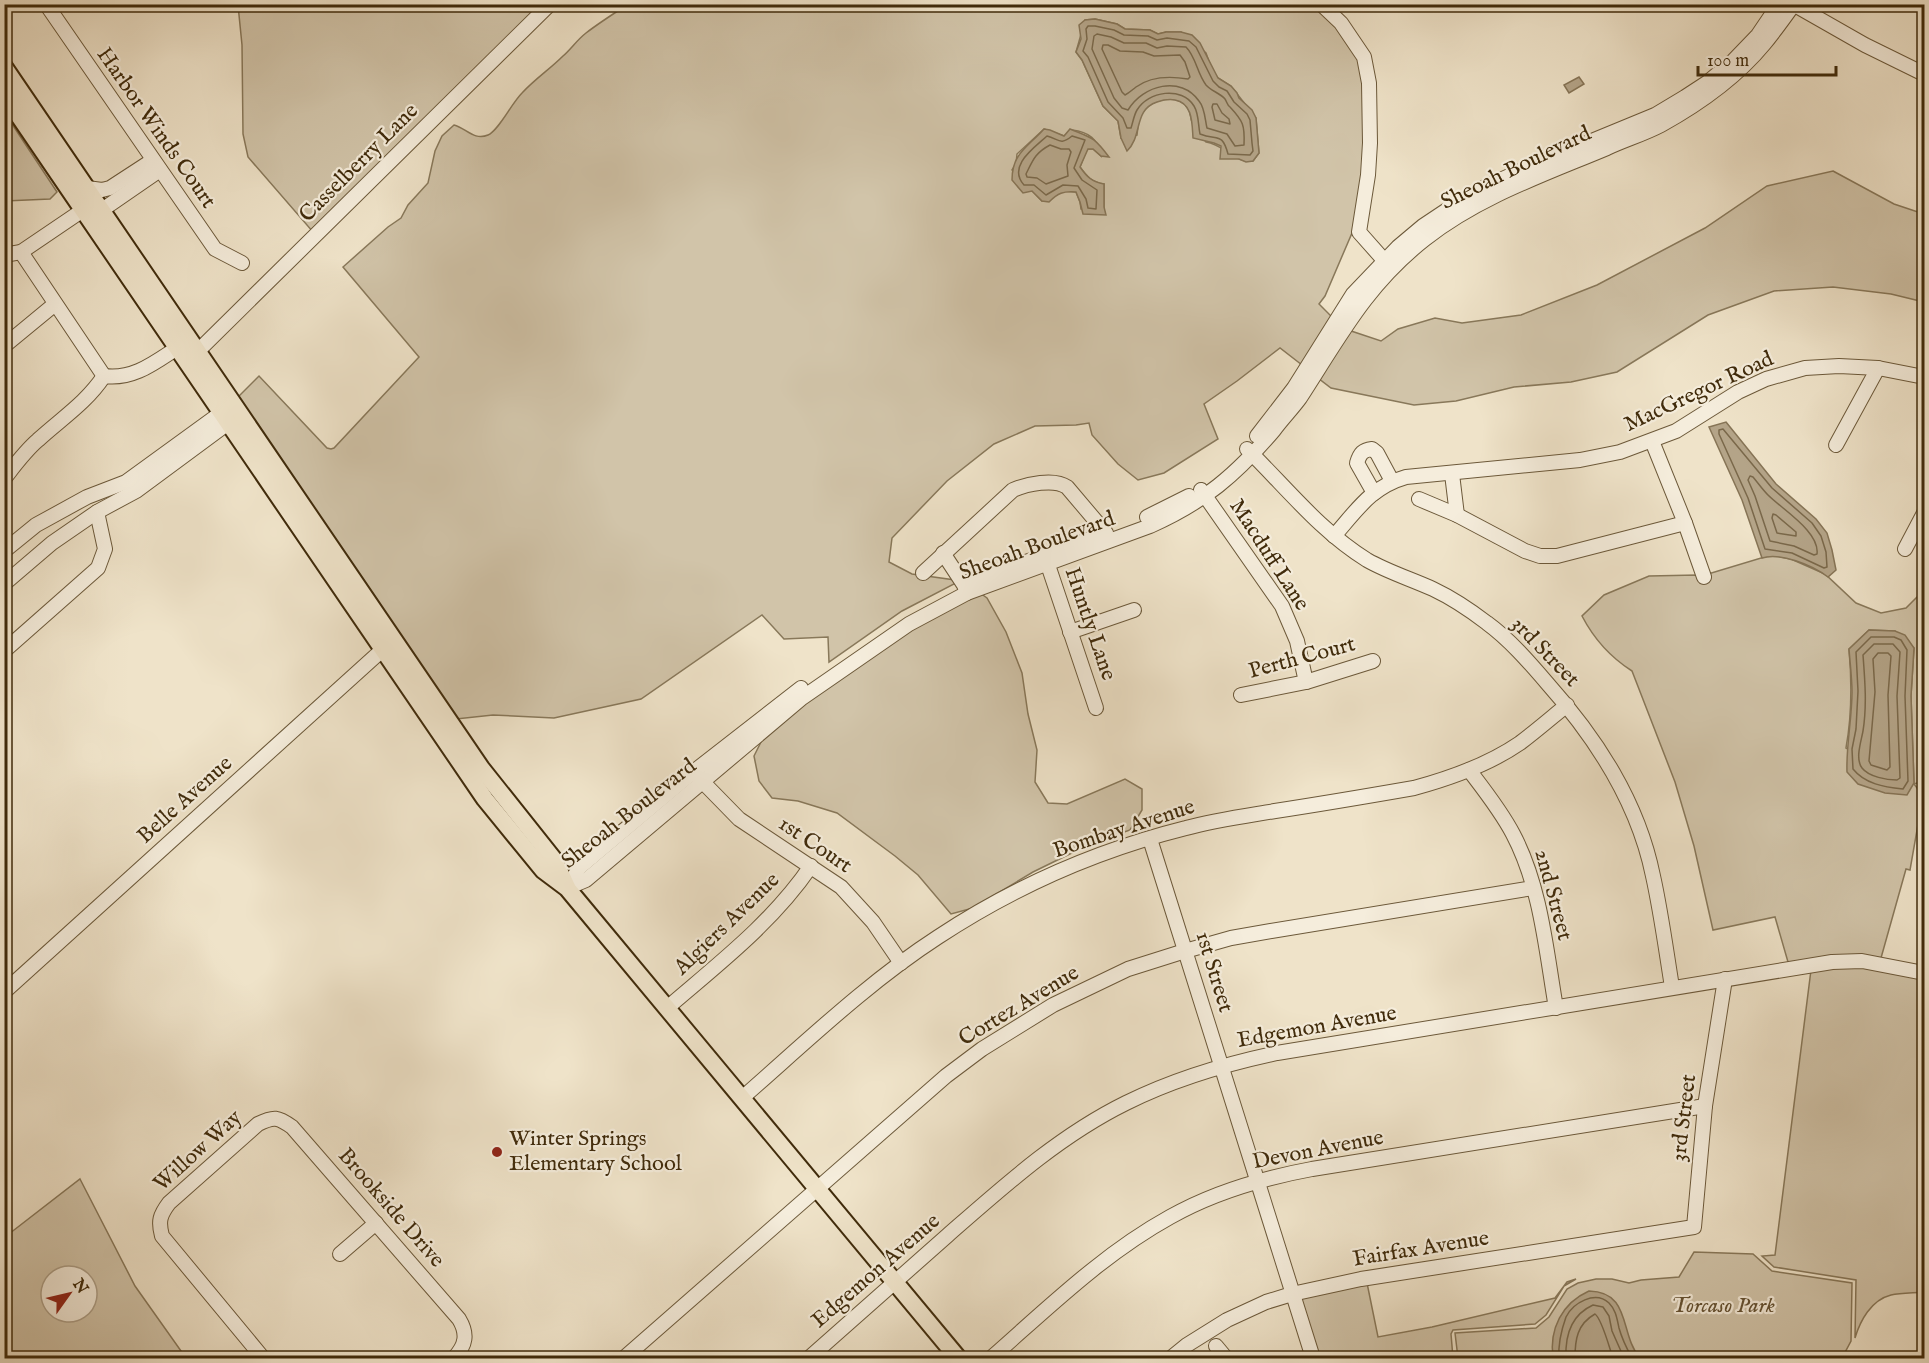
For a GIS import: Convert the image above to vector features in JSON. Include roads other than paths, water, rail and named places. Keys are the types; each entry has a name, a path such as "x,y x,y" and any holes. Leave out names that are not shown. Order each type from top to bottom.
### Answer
{"main road":[{"path":"4,67 86,203 102,210 198,351 229,415 336,581 388,644 515,813 555,861 567,888 958,1359"},
{"path":"4,94 79,190 83,210 177,348 368,600 388,644"},
{"path":"83,210 94,212 115,228"},
{"path":"336,581 368,600"}],"street":[{"name":"Harbor Winds Court","path":"46,4 215,249 242,263"},
{"name":"Casselberry Lane","path":"198,351 550,4"},
{"path":"1321,4 1341,23 1364,57 1369,83 1370,143 1368,176 1359,232 1388,265"},
{"name":"Sheoah Boulevard","path":"1046,559 1150,526 1177,514 1224,471 1250,452 1298,400 1359,305 1388,265 1423,226 1487,186 1655,115 1685,97 1732,62 1758,35 1779,4"},
{"path":"1794,5 1865,45 1924,74"},
{"name":"Sheoah Boulevard","path":"1388,265 1455,218 1492,198 1659,126 1706,96 1737,72 1763,45 1794,5"},
{"path":"102,210 131,182 157,165"},
{"path":"79,190 102,190 131,182"},
{"path":"4,255 21,252 83,210"},
{"path":"21,252 104,376 117,378 137,373 177,348"},
{"path":"4,346 55,304"},
{"name":"MacGregor Road","path":"1334,536 1364,501 1392,481 1406,477 1580,460 1620,452 1676,431 1738,392 1766,379 1805,368 1839,366 1878,368 1924,377"},
{"path":"1836,446 1878,368"},
{"path":"4,479 35,442 94,392 104,376"},
{"path":"4,584 52,543 97,512 135,491 229,415"},
{"path":"4,552 36,525 87,497 126,482 229,415"},
{"path":"1652,441 1704,577"},
{"path":"1374,493 1358,463 1359,455 1365,450 1372,449 1377,453 1392,481"},
{"name":"3rd Street","path":"1250,452 1334,536 1366,559 1461,604 1489,624 1567,705 1600,751 1631,805 1653,875 1672,987"},
{"path":"1452,474 1457,515"},
{"path":"923,573 1013,490 1020,487 1061,483 1106,533"},
{"name":"Sheoah Boulevard","path":"567,888 586,880 798,690 905,615 1046,559 1203,492"},
{"name":"Macduff Lane","path":"1203,492 1281,606 1297,641 1306,682"},
{"path":"1419,499 1457,515 1525,551 1540,556 1557,556 1685,523"},
{"path":"4,651 98,568 105,549 97,512"},
{"path":"1905,549 1924,513"},
{"path":"943,554 966,589"},
{"name":"Huntly Lane","path":"1046,559 1096,708"},
{"path":"1070,632 1134,610"},
{"name":"Belle Avenue","path":"4,992 388,644"},
{"name":"Perth Court","path":"1241,695 1306,682 1373,661"},
{"name":"Bombay Avenue","path":"742,1098 860,995 901,963 955,926 1035,882 1106,853 1186,828 1414,788 1443,780 1495,758 1519,743 1567,705"},
{"name":"2nd Street","path":"1469,770 1513,834 1526,862 1540,913 1556,1008"},
{"name":"1st Court","path":"699,777 739,819 842,887 859,905 901,963"},
{"name":"1st Street","path":"1150,839 1312,1359"},
{"name":"Algiers Avenue","path":"667,1008 766,922 811,867"},
{"name":"Cortez Avenue","path":"624,1359 946,1076 982,1049 1053,1005 1128,969 1231,938 1533,888"},
{"name":"Edgemon Avenue","path":"809,1359 1028,1165 1079,1130 1125,1103 1183,1079 1222,1066 1277,1053 1832,962 1862,961 1924,973"},
{"name":"3rd Street","path":"1694,1227 1705,1106 1725,979"},
{"name":"Devon Avenue","path":"991,1359 1085,1276 1143,1233 1171,1216 1203,1201 1257,1181 1324,1167 1705,1106"},
{"name":"Brookside Drive","path":"273,1118 282,1120 292,1127 459,1319 466,1336 464,1347 454,1359"},
{"name":"Willow Way","path":"263,1359 162,1236 158,1223 169,1203 258,1124 273,1118"},
{"path":"340,1254 376,1222"},
{"name":"Fairfax Avenue","path":"1171,1359 1187,1345 1227,1320 1266,1302 1292,1294 1361,1279 1694,1227"},
{"path":"1216,1346 1226,1359"}],"water":[{"path":"1095,19 1117,24 1125,29 1150,30 1158,34 1181,32 1192,35 1200,43 1218,78 1231,86 1256,118 1259,153 1253,161 1220,159 1221,146 1193,138 1192,121 1188,110 1181,102 1173,100 1157,102 1144,111 1135,138 1127,151 1121,138 1118,121 1103,106 1076,52 1081,39 1079,25 1085,20"},
{"path":"1579,77 1584,84 1569,93 1564,85"},
{"path":"1044,129 1064,136 1070,129 1083,134 1092,138 1109,157 1101,156 1093,149 1088,149 1080,167 1090,178 1104,184 1106,215 1083,214 1076,192 1061,193 1049,202 1042,201 1032,191 1023,193 1012,180 1018,157"},
{"path":"1726,422 1776,484 1816,519 1827,533 1836,570 1828,577 1813,568 1787,558 1762,558 1742,500 1709,427"},
{"path":"1869,630 1895,631 1905,635 1914,648 1911,696 1914,783 1907,795 1885,793 1858,784 1847,772 1852,692 1849,649"},
{"path":"1589,1291 1603,1293 1618,1306 1629,1338 1640,1358 1553,1358 1553,1337 1559,1318 1571,1302"}],"place":[{"name":"Winter Springs Elementary School","path":"497,1152"}],"park label":[{"name":"Torcaso Park","path":"1723,1306"}]}
